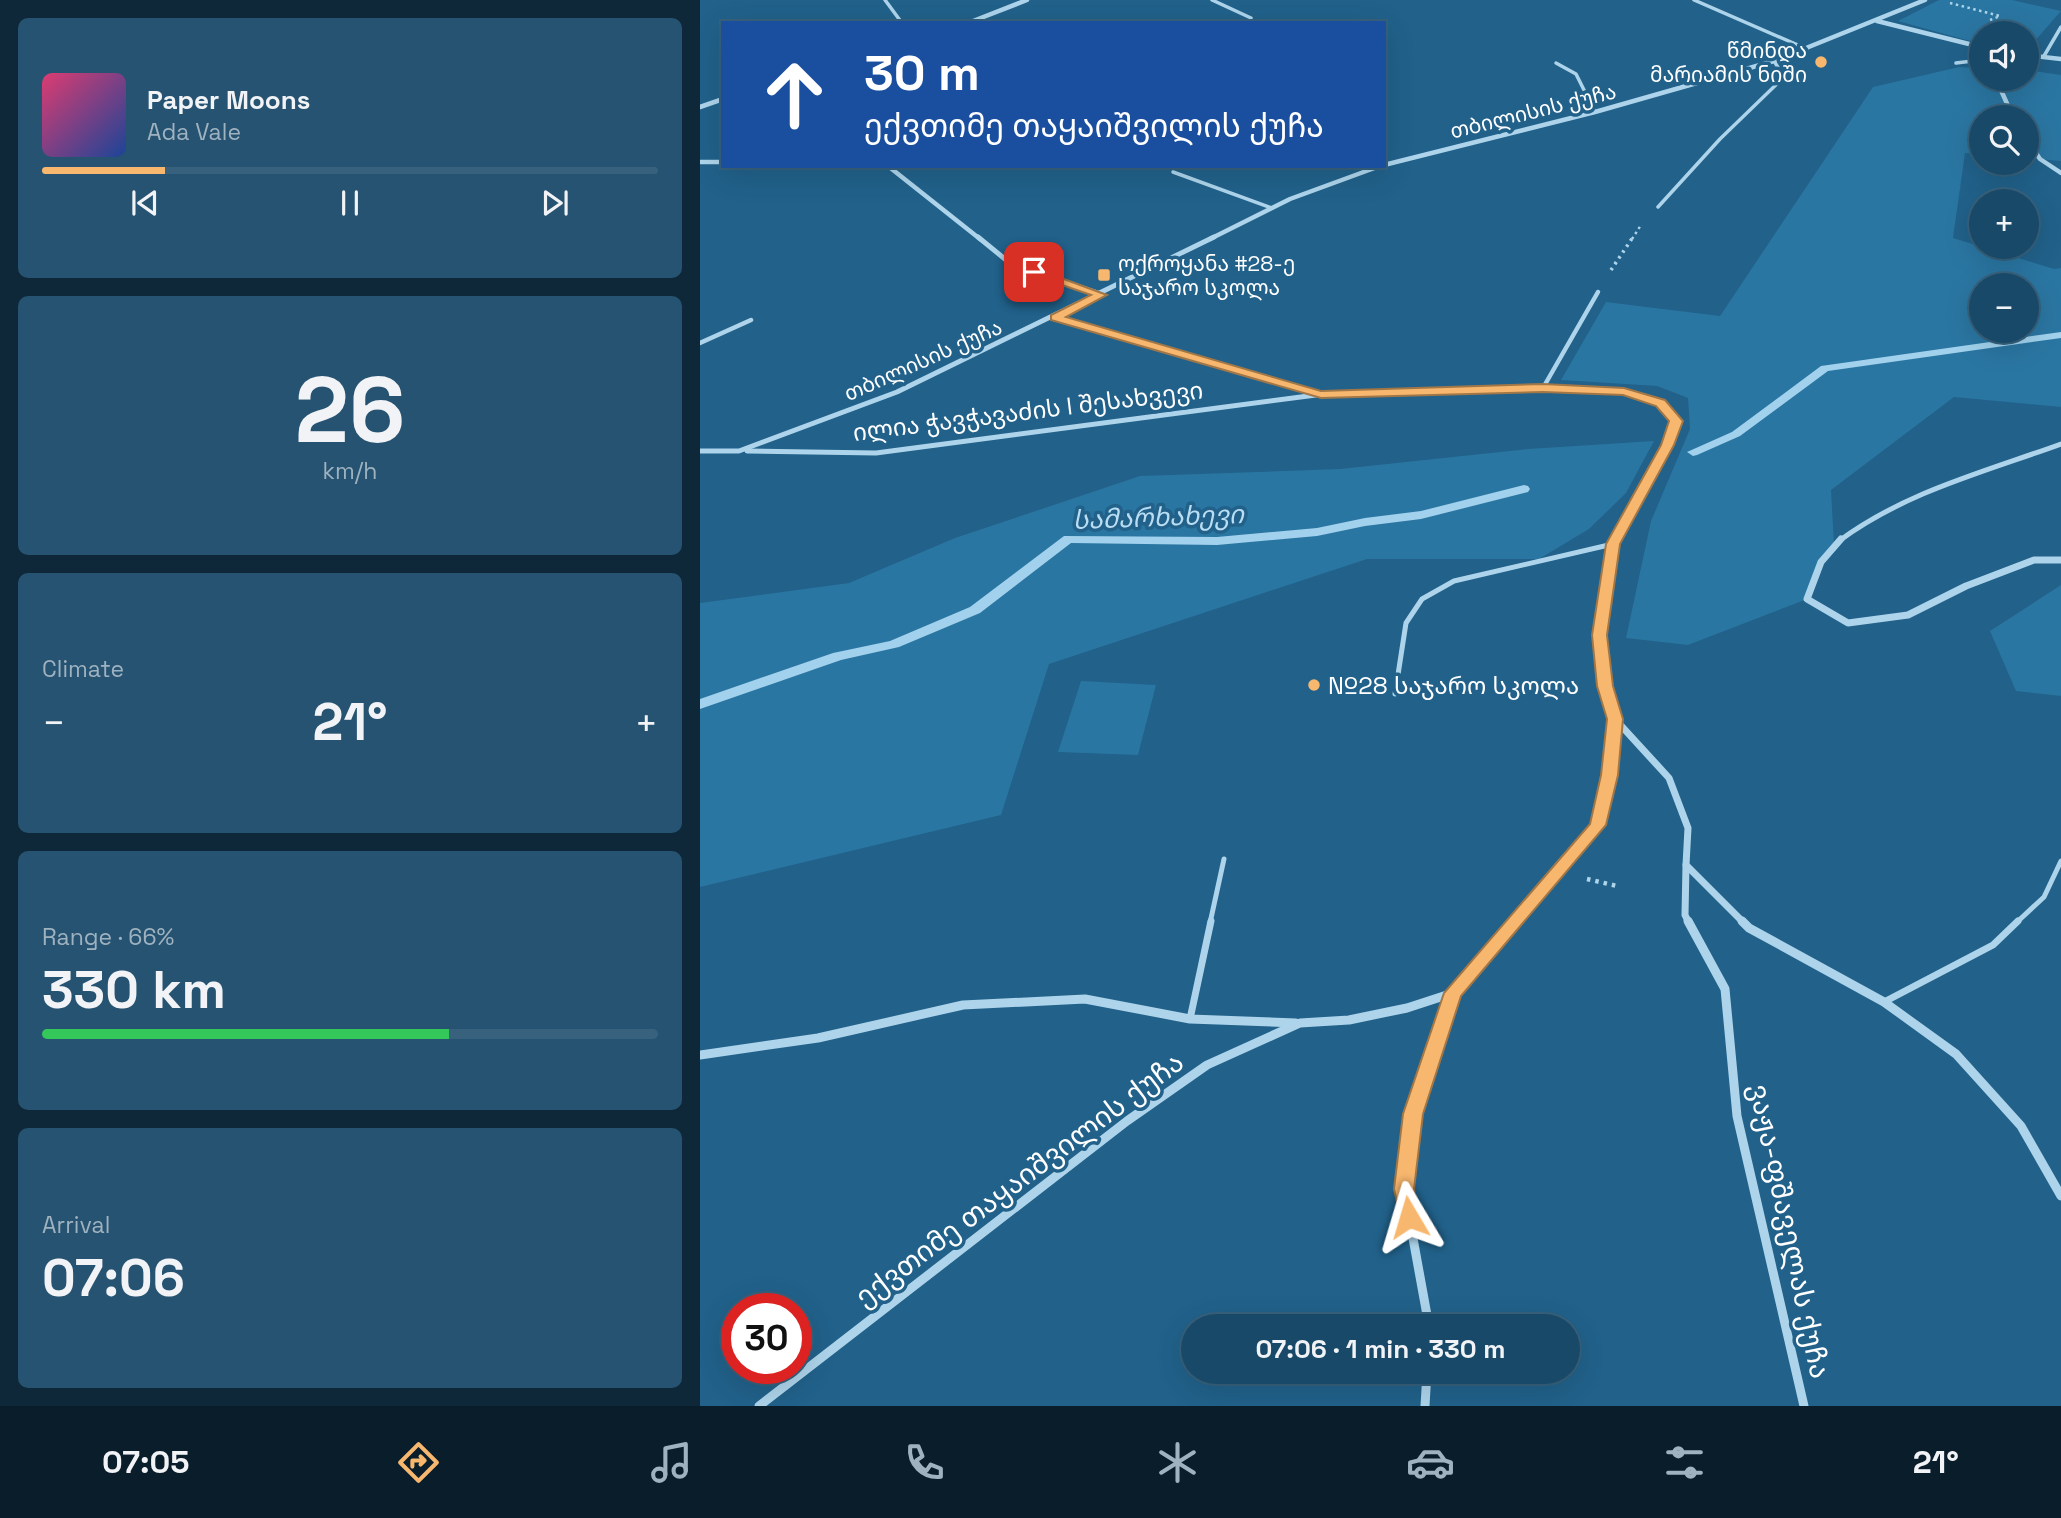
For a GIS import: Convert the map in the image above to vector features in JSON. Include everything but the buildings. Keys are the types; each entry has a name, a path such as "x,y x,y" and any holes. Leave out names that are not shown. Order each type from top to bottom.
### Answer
{"street":[{"path":"973,21 1027,0"},
{"name":"თბილისის ქუჩა","path":"1386,165 1595,112 1774,61 1925,0"},
{"path":"1876,21 1969,44"},
{"path":"2039,56 2061,59"},
{"path":"700,107 721,100"},
{"path":"2039,158 2061,173"},
{"path":"700,162 721,162"},
{"path":"891,168 1012,264 1101,295"},
{"name":"თბილისის ქუჩა","path":"700,451 739,451 897,392 1101,295 1272,208 1377,168"},
{"path":"1056,317 1321,395 1543,388 1624,392 1661,403 1676,421 1668,445 1613,544 1600,635 1605,686 1615,719 1609,775 1598,825 1453,993 1413,1114 1404,1189 1427,1314"},
{"name":"ილია ჭავჭავაძის I შესახვევი","path":"739,451 876,453 1321,395"},
{"path":"2061,444 1889,508 1834,544 1812,576 1807,599 1848,623 1908,615 1966,586 2034,560 2061,560"},
{"name":"ვაჟა-ფშაველას ქუჩა","path":"1615,719 1669,778 1688,828 1685,915 1725,989 1737,1116 1804,1406"},
{"path":"1686,865 1749,928 1884,1002 1956,1054 2021,1126 2061,1196"},
{"name":"ექვთიმე თაყაიშვილის ქუჩა","path":"759,1406 1127,1121 1207,1065 1300,1023 1349,1020 1407,1008 1453,993"},
{"path":"700,1055 818,1038 963,1005 1085,999 1190,1019 1300,1023"},
{"path":"1425,1406 1426,1384"}],"lane":[{"path":"885,0 901,21"},
{"path":"1212,0 1251,18"},
{"path":"1694,0 1807,49"},
{"path":"2044,56 2061,27"},
{"path":"1658,207 1720,139 1784,77 1774,61"},
{"path":"1956,63 1969,62"},
{"path":"1556,63 1576,75 1595,112"},
{"path":"1173,172 1272,208"},
{"path":"1543,388 1598,292"},
{"path":"700,342 751,320"},
{"path":"1395,694 1406,623 1422,599 1454,581 1613,544"},
{"path":"1190,1019 1224,859"},
{"path":"1884,1002 1993,945 2044,897 2061,861"}],"path":[{"path":"1947,2 2000,16 1996,20 1984,20"},
{"path":"1976,16 1980,12"},
{"path":"1598,292 1632,234 1658,207"},
{"path":"1592,880 1617,886"}],"shaded area":[{"path":"1939,0 2012,0 2061,11 2039,36 2039,21 1969,21 1969,41 1898,21"},
{"path":"1959,67 1969,67 1969,91 2039,91 2039,72 2061,75 2061,161 2039,159 2039,105 1969,105 1969,153 1965,153 1953,238 1969,243 1969,259 2021,259 2054,269 2061,268 2061,407 1954,397 1831,490 1834,544 1813,576 1807,599 1688,645 1626,638 1651,521 1690,429 1688,398 1657,386 1561,380 1606,302 1720,316 1873,87"},
{"path":"1654,441 1626,493 1589,529 1539,559 1367,559 1049,664 1001,815 700,887 700,603 849,583 955,538 1140,476 1340,469 1528,449"},
{"path":"2061,585 2061,696 2016,691 1990,631"},
{"path":"1081,681 1156,685 1138,755 1058,752"}],"waterway":[{"name":"სამარხახევი","path":"1693,452 1736,434 1825,368 2061,335"},
{"name":"სამარხახევი","path":"700,704 838,656 894,644 975,610 1068,539 1217,541 1317,532 1365,522 1421,515 1524,489"}],"place":[{"name":"წმინდა მარიამის ნიში","path":"1821,62"},
{"name":"ოქროყანა #28-ე საჯარო სკოლა","path":"1104,275"},
{"name":"№28 საჯარო სკოლა","path":"1314,685"}],"route":[{"path":"1034,272 1101,295 1056,317 1321,395 1543,388 1624,392 1661,403 1676,421 1668,445 1613,544 1600,635 1605,686 1615,719 1609,775 1598,825 1453,993 1413,1114 1404,1189 1409,1217"}]}
